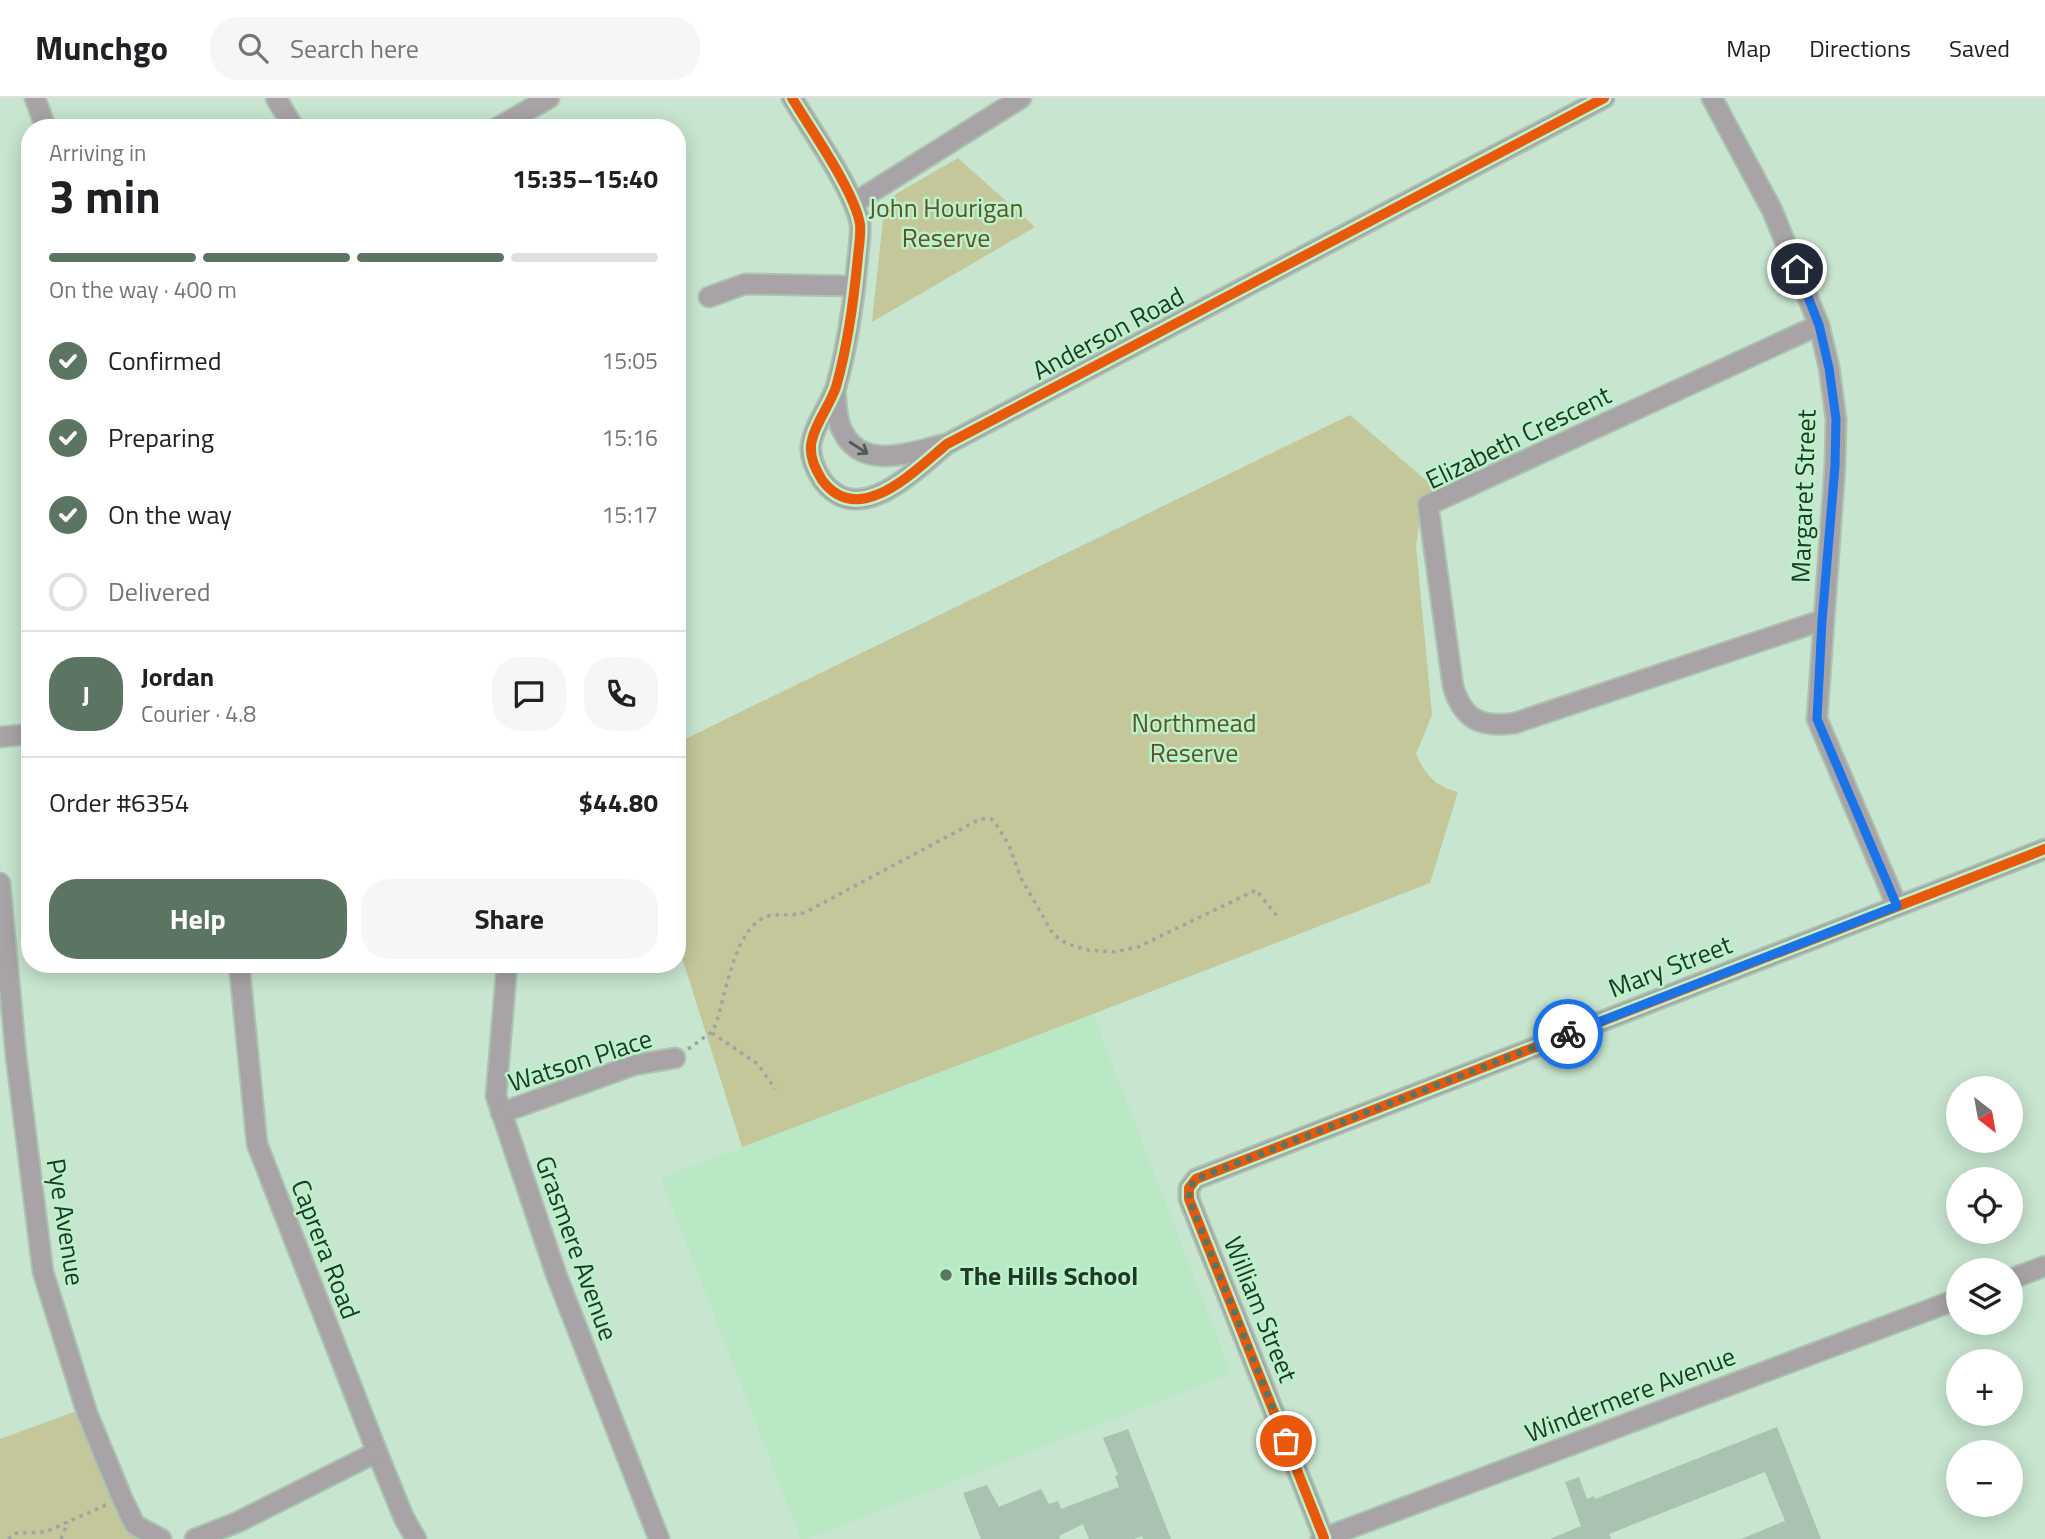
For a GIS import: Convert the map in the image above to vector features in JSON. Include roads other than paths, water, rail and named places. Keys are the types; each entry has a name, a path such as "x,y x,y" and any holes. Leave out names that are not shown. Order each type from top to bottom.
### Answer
{"street":[{"path":"35,98 43,119"},
{"path":"276,98 289,119"},
{"path":"513,119 549,98"},
{"path":"792,98 854,203 1021,98"},
{"name":"Anderson Road","path":"854,203 860,226 855,286 835,389 811,441 811,455 823,482 846,499 858,500 870,498 895,485 947,444 1604,98"},
{"name":"Margaret Street","path":"1712,98 1772,210 1819,325 1829,368 1836,419 1835,466 1817,719 1897,906"},
{"path":"709,297 745,284 855,286"},
{"name":"Elizabeth Crescent","path":"1819,325 1428,505 1457,701 1466,713 1487,725 1515,723 1822,621"},
{"name":"Anderson Road","path":"835,389 842,431 852,445 866,455 896,456 947,444"},
{"path":"0,737 21,735"},
{"name":"Mary Street","path":"1196,1179 2045,849"},
{"name":"Pye Avenue","path":"0,883 8,1057 43,1272 87,1413 122,1498 135,1525 161,1539"},
{"name":"Caprera Road","path":"240,973 257,1144 377,1452 404,1518 416,1539"},
{"name":"Grasmere Avenue","path":"506,973 496,1096 555,1274 659,1539"},
{"name":"Watson Place","path":"501,1113 634,1065 674,1058"},
{"name":"William Street","path":"1196,1179 1189,1188 1189,1199 1322,1538"},
{"path":"2023,1274 2045,1266"},
{"name":"Windermere Avenue","path":"1322,1538 1946,1304"},
{"path":"195,1539 238,1522 377,1452"}],"place":[{"name":"The Hills School","path":"946,1275"}],"park label":[{"name":"John Hourigan Reserve","path":"946,222"},
{"name":"Northmead Reserve","path":"1194,737"}]}
